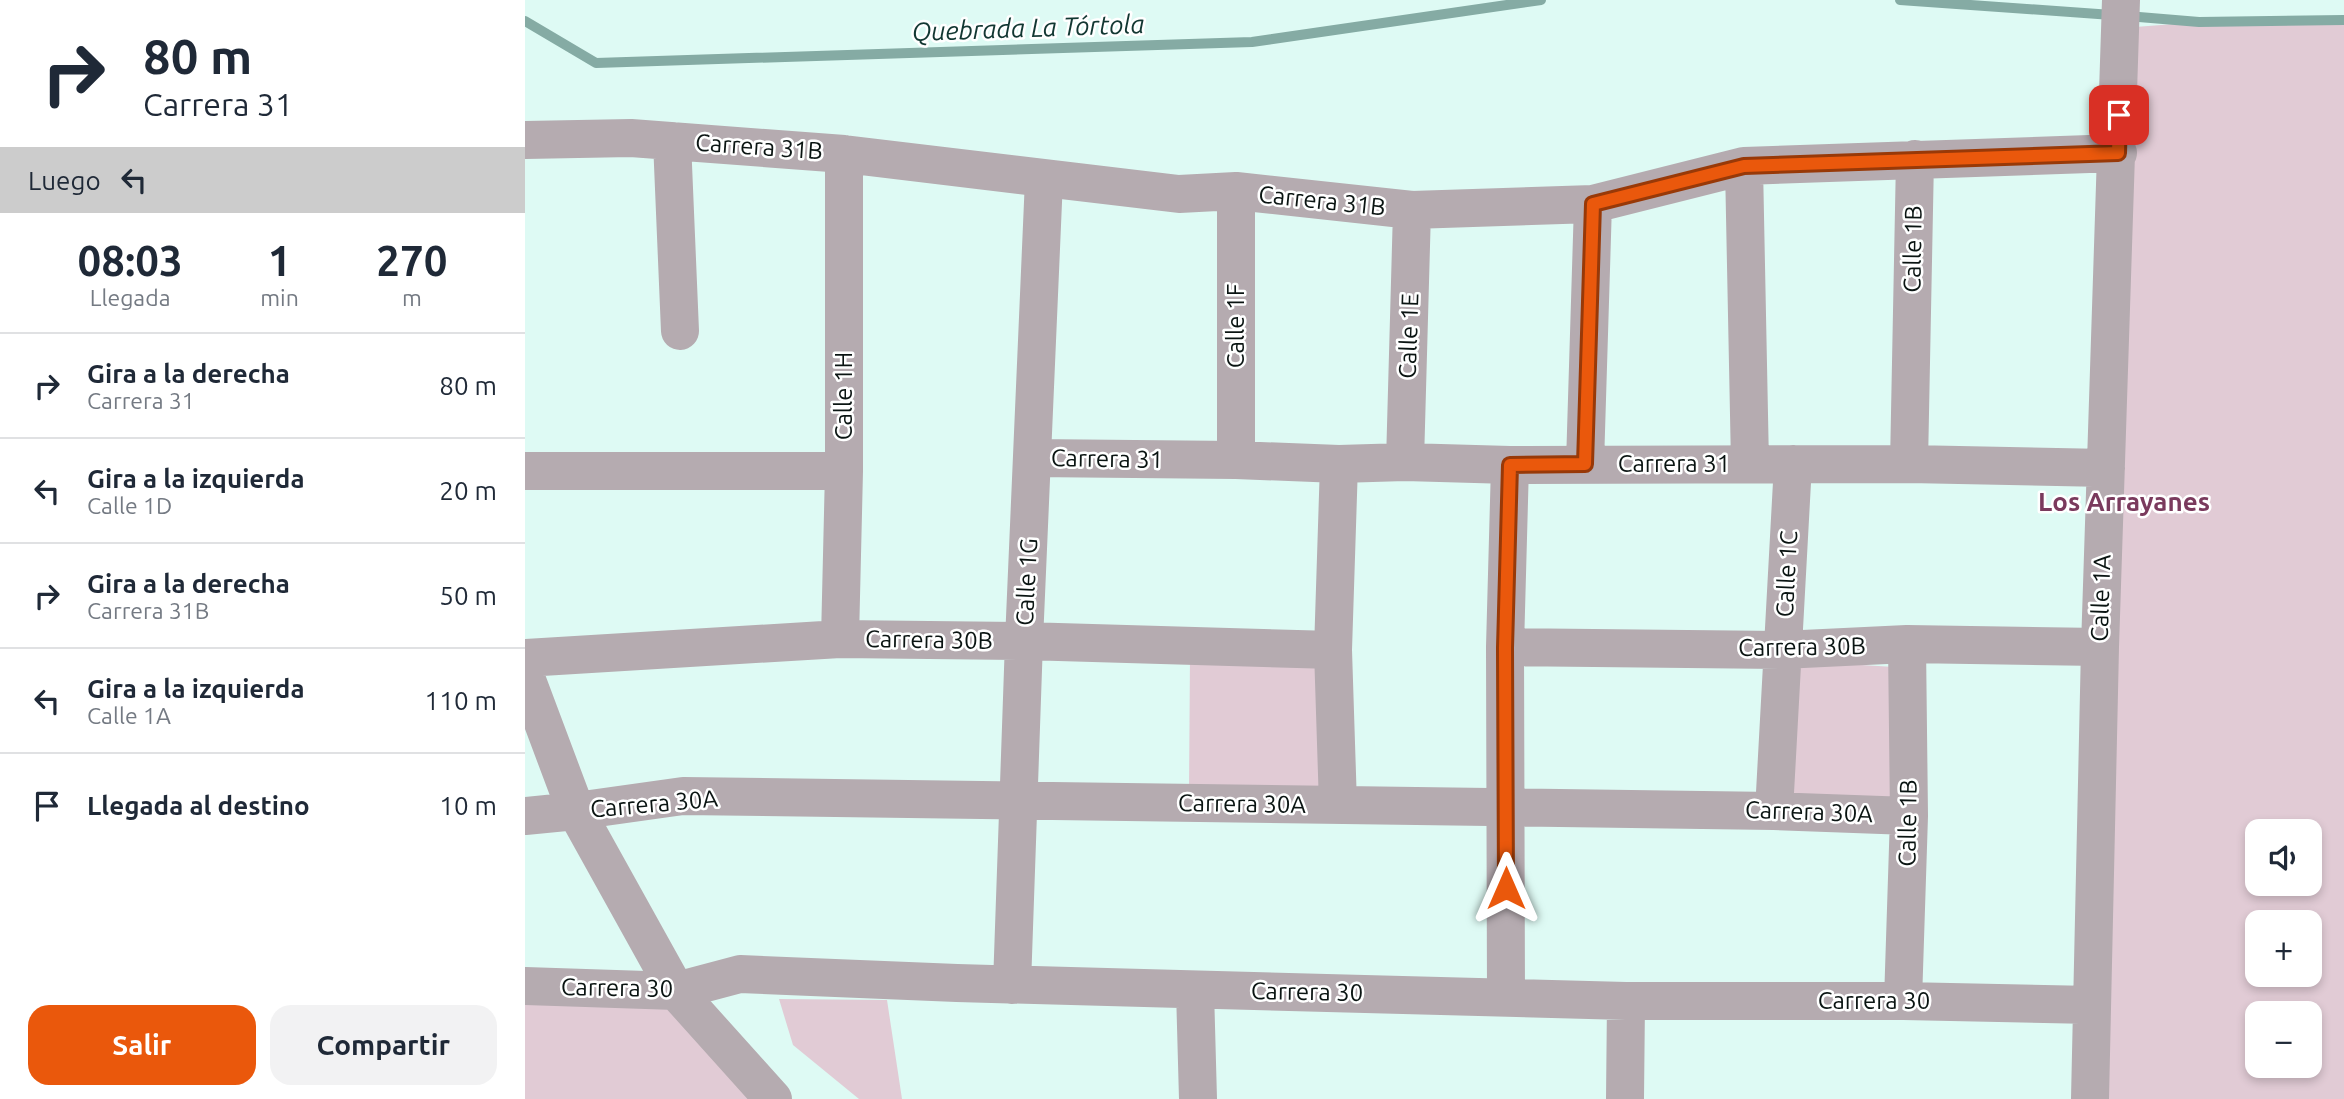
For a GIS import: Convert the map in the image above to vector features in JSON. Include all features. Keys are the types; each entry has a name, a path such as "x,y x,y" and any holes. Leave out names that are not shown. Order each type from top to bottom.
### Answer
{"street":[{"name":"Calle 1A","path":"2090,1099 2100,647 2122,0"},
{"name":"Carrera 31B","path":"525,140 631,138 844,153 1179,194 1236,191 1412,210 1593,204 1744,166 2118,153"},
{"path":"672,141 680,331"},
{"name":"Calle 1H","path":"840,639 844,471 844,153"},
{"name":"Calle 1B","path":"1909,464 1915,159"},
{"path":"1744,166 1750,464"},
{"name":"Calle 1G","path":"1012,985 1044,179"},
{"name":"Calle 1F","path":"1236,191 1236,460"},
{"path":"1585,464 1593,204"},
{"name":"Calle 1E","path":"1405,462 1412,210"},
{"name":"Carrera 31","path":"1033,458 1339,464 1909,464 2106,468"},
{"path":"1338,806 1333,650 1339,464"},
{"name":"Calle 1C","path":"1774,810 1793,464"},
{"path":"1506,997 1505,648 1510,465"},
{"path":"525,471 844,471"},
{"name":"Carrera 30B","path":"525,658 840,639 1024,641 1333,650"},
{"name":"Calle 1B","path":"1903,1001 1909,816 1907,644"},
{"name":"Carrera 30B","path":"1505,648 1782,650 1907,644 2100,647"},
{"path":"525,675 576,811 676,991 773,1099"},
{"name":"Carrera 30A","path":"576,811 684,796 1774,810 1909,816"},
{"path":"525,816 576,811"},
{"name":"Carrera 30","path":"525,986 676,991 740,974 1012,985 1626,1001 1903,1001 2092,1006"},
{"path":"1195,990 1198,1099"},
{"path":"1625,1099 1626,1001"}],"shaded area":[{"path":"2344,20 2344,1099 2103,1099 2135,27 2200,22"},
{"path":"1190,656 1325,658 1329,790 1189,789"},
{"path":"1798,661 1894,667 1892,801 1793,795"},
{"path":"687,979 769,1099 525,1099 525,987"},
{"path":"779,999 887,1000 902,1099 859,1099 793,1045"}],"waterway":[{"name":"Quebrada La Tórtola","path":"525,21 596,63 1252,42 1541,0"},
{"name":"Quebrada La Tórtola","path":"1900,0 2112,15"},
{"name":"Quebrada La Tórtola","path":"2127,16 2199,22 2344,20"}],"district":[{"name":"Los Arrayanes","path":"2124,502"}],"route":[{"path":"1506,888 1505,648 1510,465 1585,464 1593,204 1744,166 2118,153 2119,115"}]}
